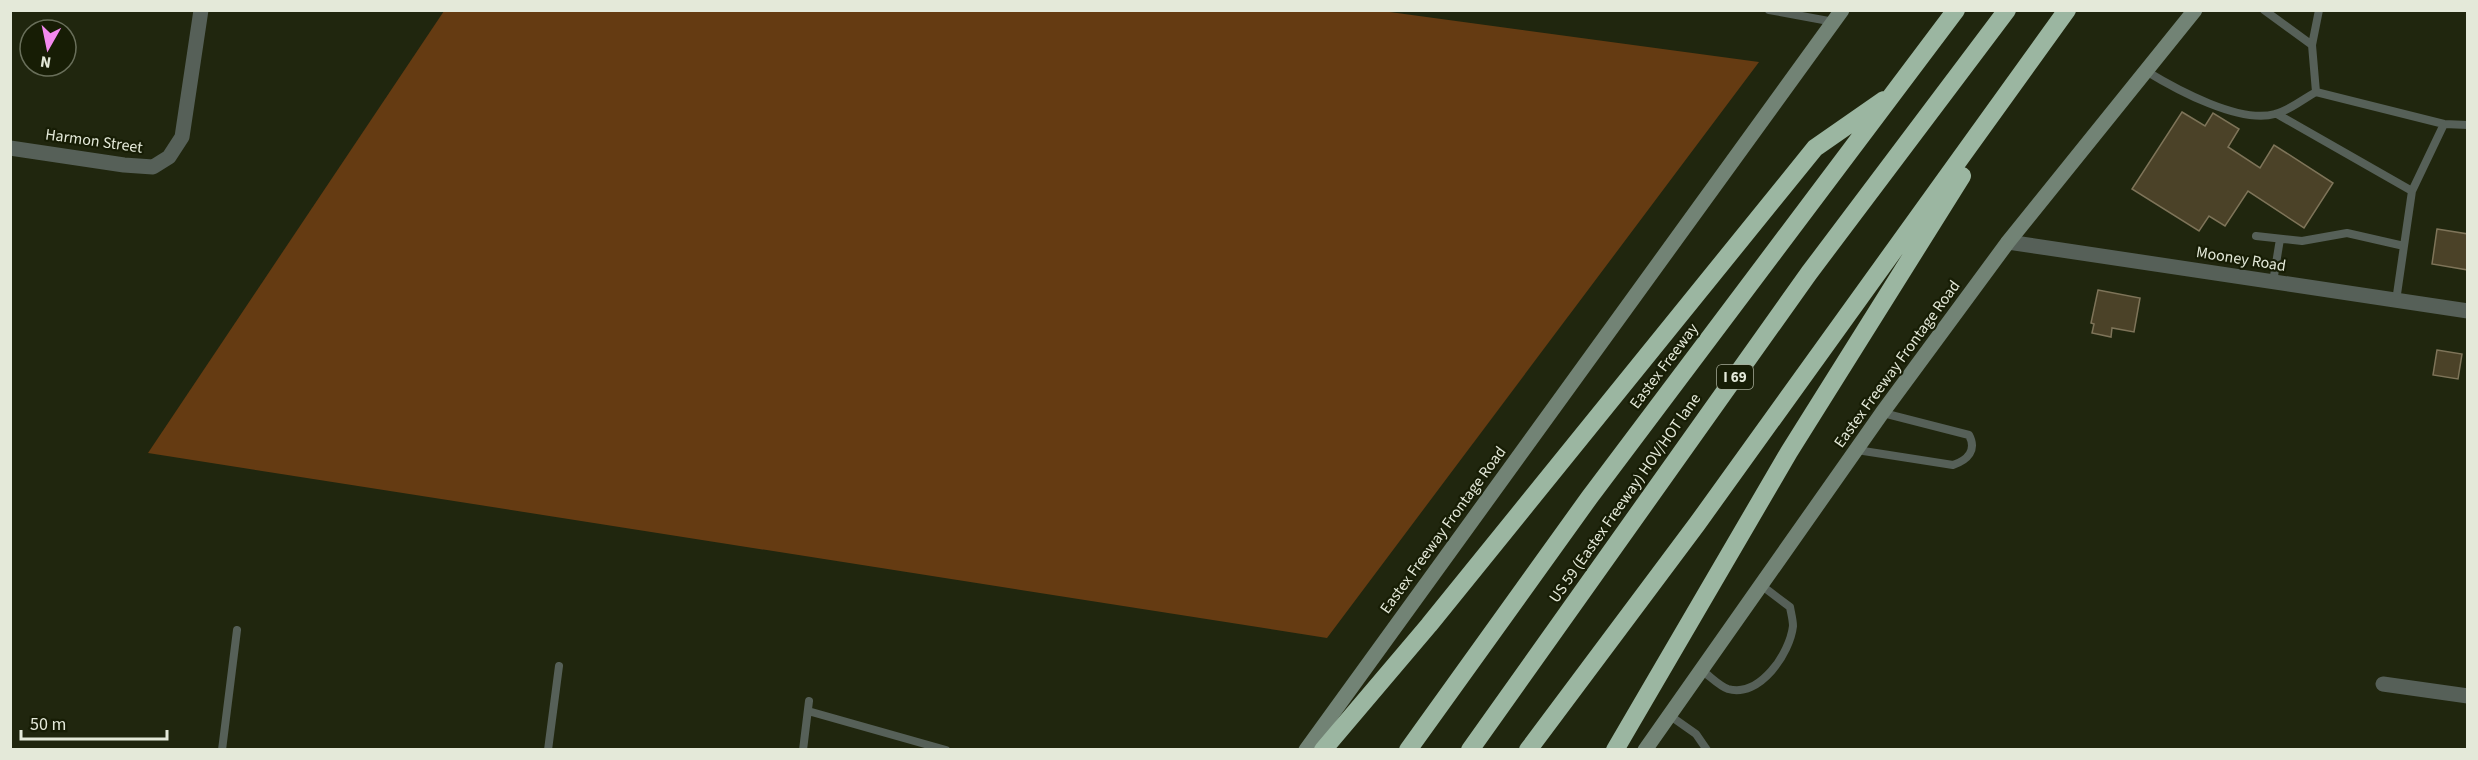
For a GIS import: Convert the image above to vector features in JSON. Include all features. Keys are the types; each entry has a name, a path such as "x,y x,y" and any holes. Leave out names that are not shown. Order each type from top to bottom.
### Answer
{"highway":[{"name":"Eastex Freeway","path":"1408,750 1589,498 1956,10"},
{"name":"US 59 (Eastex Freeway) HOV/HOT lane","path":"1470,750 1809,273 2007,10"},
{"path":"1528,750 1697,524 2064,14"},
{"path":"1615,750 1789,452 2064,14"},
{"path":"1323,750 1429,625 1815,148 1897,90"}],"main road":[{"name":"Eastex Freeway Frontage Road","path":"1645,750 1882,413 2008,242 2194,10"},
{"name":"Eastex Freeway Frontage Road","path":"1306,750 1838,16"}],"street":[{"name":"Harmon Street","path":"10,148 124,165 153,167 169,157 182,137 201,10"},
{"name":"Mooney Road","path":"2008,242 2468,312"},
{"path":"2383,684 2468,696"}],"lane":[{"path":"1769,10 1838,16"},
{"path":"2264,10 2312,45"},
{"path":"2316,92 2312,45 2319,10"},
{"path":"2146,71 2184,94 2257,117 2277,114 2316,92 2444,124 2468,125"},
{"path":"2277,114 2412,191"},
{"path":"2396,301 2412,191 2444,124"},
{"path":"2256,236 2302,241 2347,233 2404,246"},
{"path":"2273,282 2280,239"},
{"path":"1857,450 1953,465 1963,462 1971,454 1973,442 1969,435 1882,413"},
{"path":"1701,670 1728,689 1747,689 1764,678 1785,653 1793,625 1790,607 1761,585"},
{"path":"222,750 237,630"},
{"path":"548,750 560,666"},
{"path":"803,750 809,701"},
{"path":"808,711 946,750"},
{"path":"1669,715 1696,734 1707,750"}],"shaded area":[{"path":"1375,10 1759,62 1327,638 148,453 444,11"}],"building":[{"path":"2182,112 2205,126 2213,113 2239,129 2228,147 2260,168 2274,145 2333,183 2304,228 2248,191 2225,226 2209,216 2199,231 2132,189"},
{"path":"2437,229 2468,234 2468,270 2432,264"},
{"path":"2098,290 2140,298 2134,332 2112,328 2111,337 2092,333 2094,324 2091,323"},
{"path":"2437,350 2462,354 2458,379 2433,375"}]}
